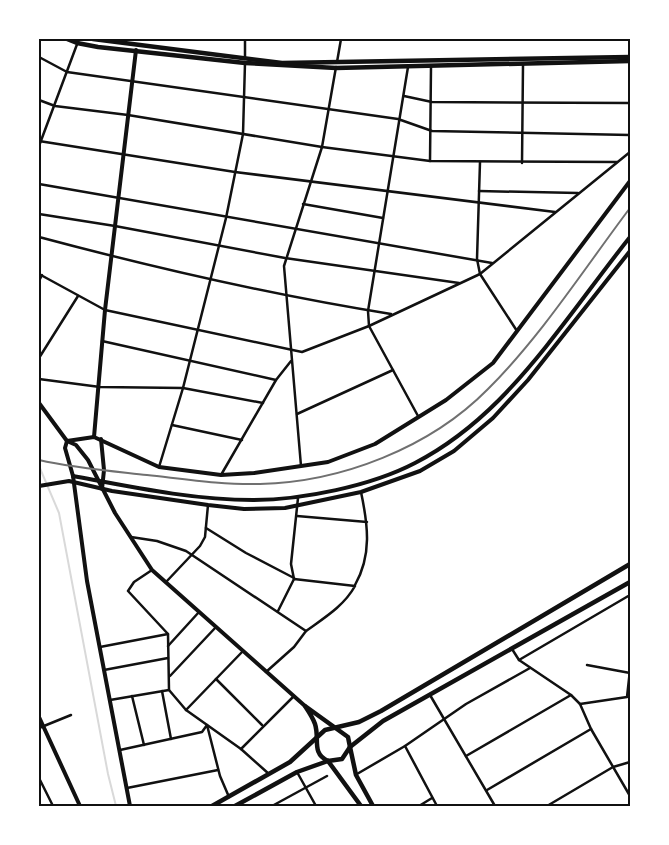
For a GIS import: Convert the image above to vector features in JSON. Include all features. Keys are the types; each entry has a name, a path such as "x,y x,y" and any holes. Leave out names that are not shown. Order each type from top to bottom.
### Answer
{"main road":[{"path":"67,39 245,60 336,68 630,61"},
{"path":"93,39 136,47"},
{"path":"94,437 100,387 105,310 136,47"},
{"path":"245,60 282,63 630,57"},
{"path":"522,58 523,64"},
{"path":"428,60 430,67"},
{"path":"67,441 94,437 159,467 221,475 301,467 328,462 375,444 446,400 479,376 493,363 630,181"},
{"path":"67,481 73,476 220,498 254,500 298,498 340,489 414,464 445,446 471,426 500,399 536,358 630,237"},
{"path":"39,486 67,481 102,489 244,509 297,506 361,492 420,471 454,450 493,418 528,380 630,251"},
{"path":"39,403 67,441 76,445 88,460 101,481"},
{"path":"101,439 102,489 129,536 152,570 305,706 345,733 356,775 373,806"},
{"path":"67,441 65,448 75,483 87,581 130,806"},
{"path":"212,806 290,762 325,730 359,722 381,711 630,564"},
{"path":"235,806 297,772 328,761 342,759 350,747 384,721 630,582"},
{"path":"305,706 316,725 319,755 328,761 361,806"},
{"path":"39,717 41,727 80,806"}],"street":[{"path":"136,47 138,39"},
{"path":"159,467 183,388 219,247 243,134 245,39"},
{"path":"301,467 284,266 322,147 341,39"},
{"path":"39,146 78,41"},
{"path":"39,57 67,72 329,111 398,119 432,131 630,135"},
{"path":"522,163 523,64"},
{"path":"408,67 386,191 368,311 369,326 418,416"},
{"path":"430,67 432,102 430,161"},
{"path":"404,96 432,102 630,103"},
{"path":"39,100 55,106 128,115 322,147 430,161 522,163 617,162"},
{"path":"40,141 235,172 555,212"},
{"path":"39,281 40,274 105,310 302,352 369,326 480,274 630,152"},
{"path":"480,162 477,259 480,274 517,331"},
{"path":"39,184 294,230 492,263"},
{"path":"479,192 579,193"},
{"path":"303,204 383,218"},
{"path":"39,214 115,226 285,258 459,283"},
{"path":"39,237 210,279 288,296 392,315"},
{"path":"39,358 78,296"},
{"path":"102,341 276,380"},
{"path":"221,475 276,380 292,360"},
{"path":"297,414 393,370"},
{"path":"39,379 100,387 183,388 263,403"},
{"path":"172,426 242,440"},
{"path":"266,672 294,647 306,631 350,595 363,572 367,552 367,522 361,492"},
{"path":"278,611 294,579 291,564 298,498"},
{"path":"165,583 192,555 205,537 208,505"},
{"path":"297,516 367,522"},
{"path":"206,528 246,553 294,579 355,586"},
{"path":"129,536 157,541 192,555 306,631"},
{"path":"152,570 134,582 128,591 168,634 169,690 186,710 241,749 269,774"},
{"path":"519,660 630,595"},
{"path":"168,646 199,612"},
{"path":"168,677 216,627"},
{"path":"100,647 168,634"},
{"path":"512,649 519,660 571,695 580,704 591,729 630,796"},
{"path":"186,710 243,652"},
{"path":"104,670 168,658"},
{"path":"580,704 629,698 630,672 587,665"},
{"path":"356,775 405,746 444,718 530,668"},
{"path":"216,679 262,725"},
{"path":"110,700 169,690"},
{"path":"162,691 171,739"},
{"path":"466,756 571,695"},
{"path":"132,696 144,745"},
{"path":"241,749 262,725 270,720 294,696"},
{"path":"430,696 496,806"},
{"path":"41,727 71,715"},
{"path":"120,750 202,732 208,725"},
{"path":"208,725 218,770 229,797"},
{"path":"486,790 591,729"},
{"path":"405,746 437,806"},
{"path":"547,806 613,767 630,762"},
{"path":"126,788 218,770"},
{"path":"297,772 316,806"},
{"path":"272,806 327,776"},
{"path":"39,778 53,806"},
{"path":"418,806 432,798"}],"waterway":[{"path":"39,466 59,513 108,774 116,806"}],"railway":[{"path":"39,460 79,467 189,480 232,484 260,484 322,477 383,458 439,428 465,410 488,389 545,324 630,208"}]}
